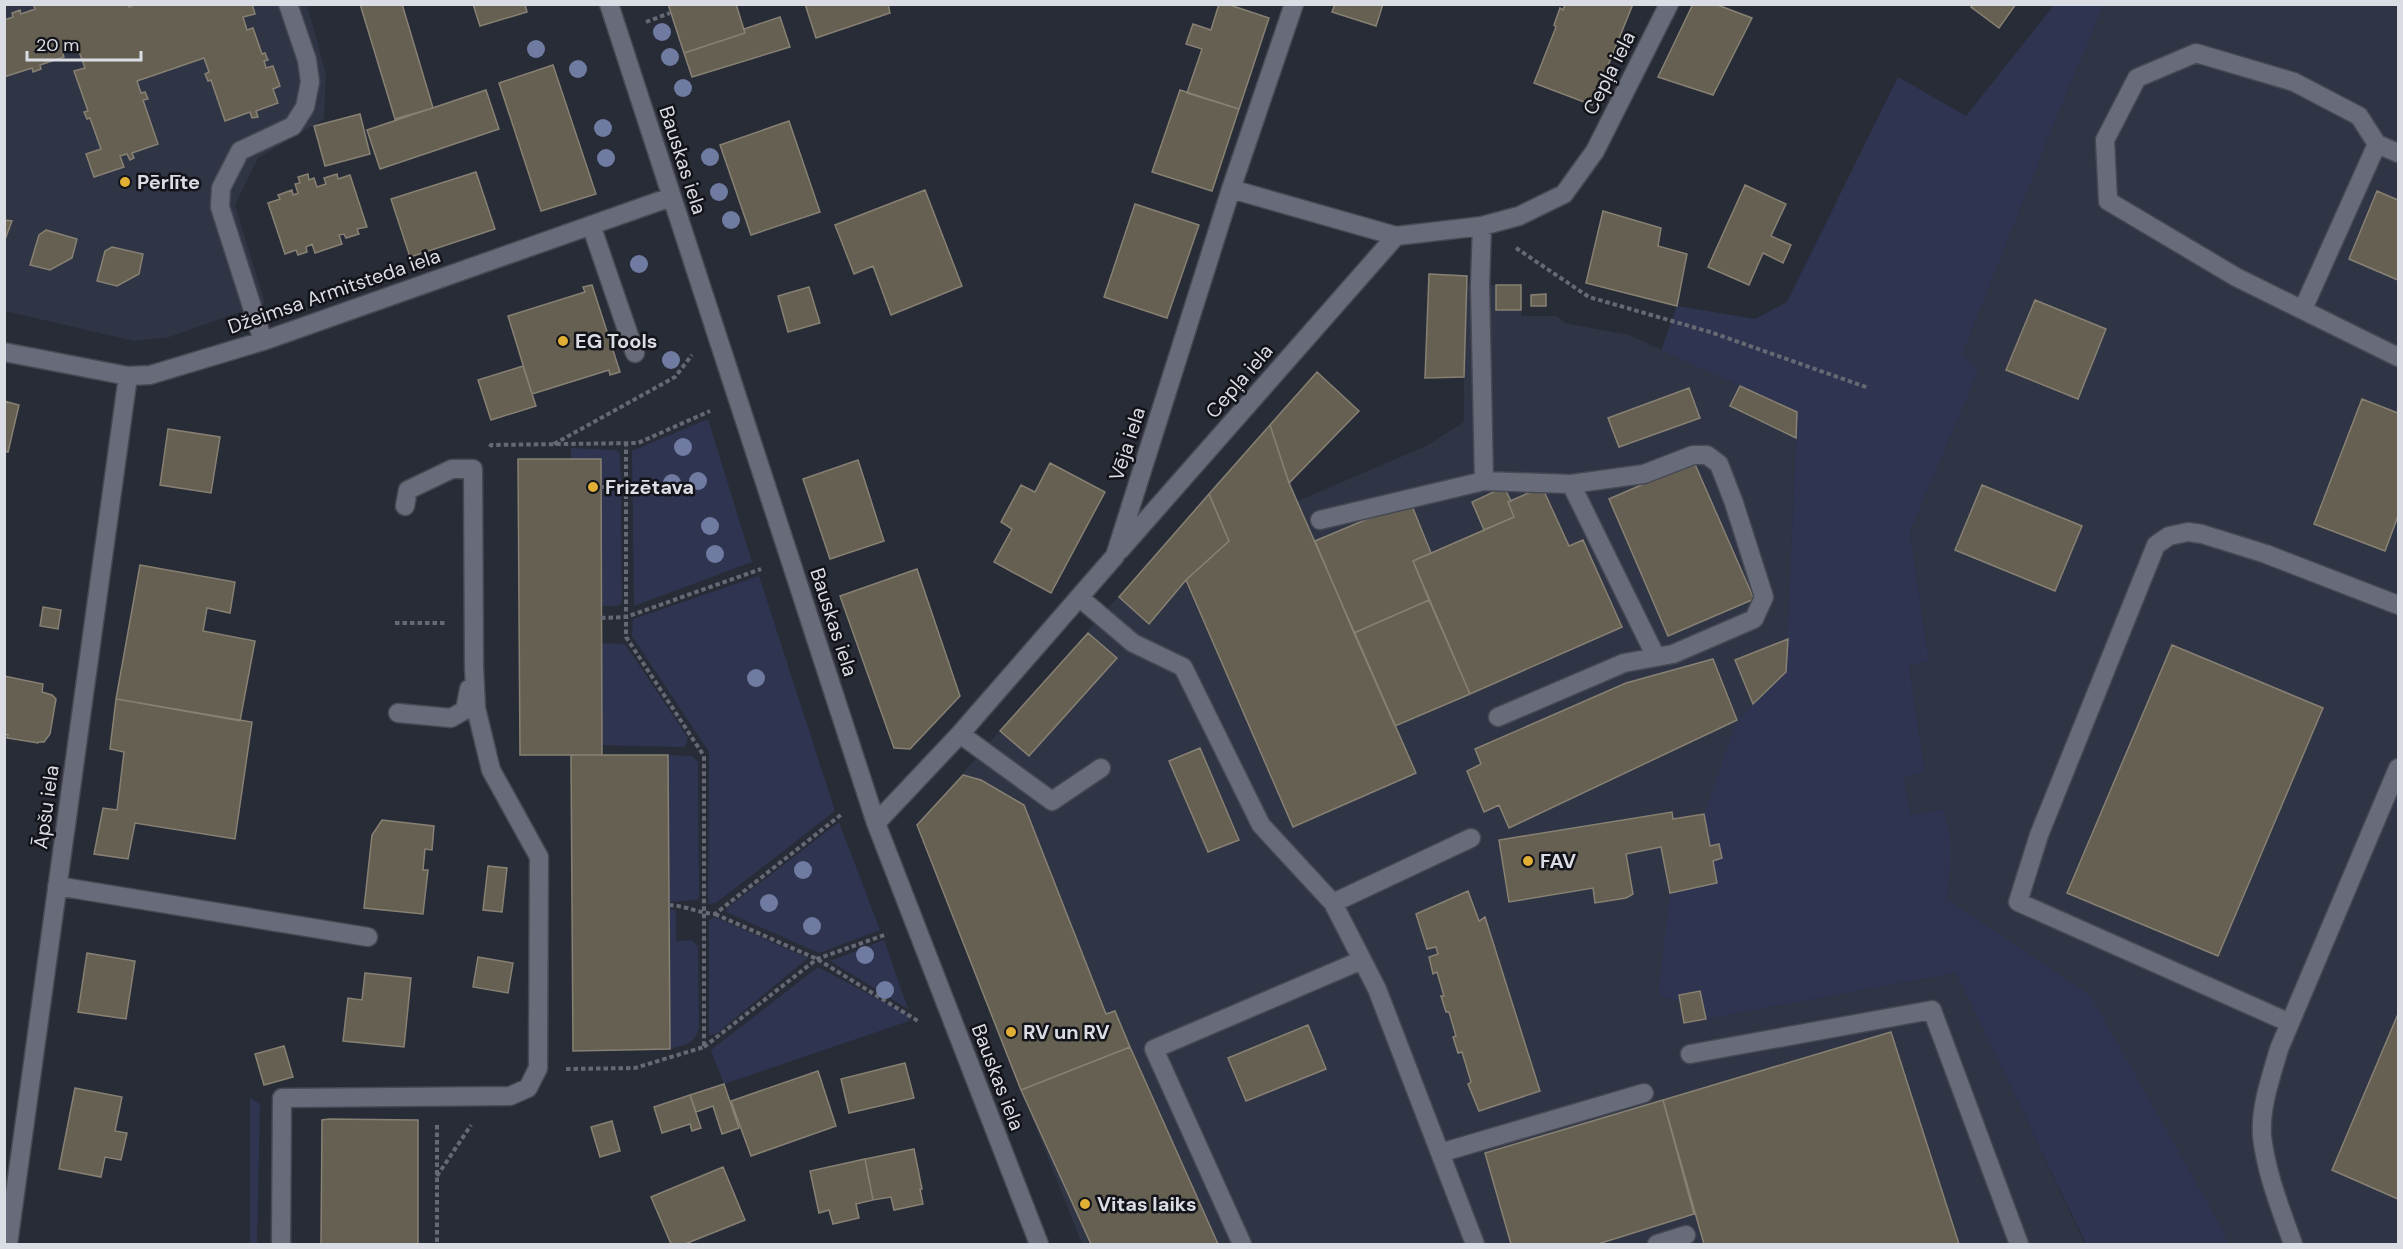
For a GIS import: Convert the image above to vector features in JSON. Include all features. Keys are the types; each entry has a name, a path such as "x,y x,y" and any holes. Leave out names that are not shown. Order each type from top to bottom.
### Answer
{"street":[{"path":"263,341 220,207 221,188 240,151 293,126 305,107 310,82 307,60 288,4"},
{"name":"Bauskas iela","path":"609,4 876,823 1039,1245"},
{"name":"Vēja iela","path":"876,823 960,734 1115,556 1231,189 1294,4"},
{"name":"Cepļa iela","path":"1231,189 1396,236 1482,226 1519,216 1564,194 1595,151 1669,4"},
{"path":"2398,153 2377,144 2359,116 2294,82 2196,52 2138,78 2105,140 2108,201 2236,277 2398,357"},
{"path":"2303,309 2377,144"},
{"name":"Džeimsa Armitsteda iela","path":"4,352 128,376 150,375 263,341 672,197"},
{"path":"591,225 634,353"},
{"path":"1482,226 1480,285 1484,482"},
{"name":"Cepļa iela","path":"1115,556 1396,236"},
{"name":"Āpšu iela","path":"8,1245 128,376"},
{"path":"1320,520 1484,482 1571,484 1644,474 1693,455 1707,455 1719,464 1734,502 1764,597 1754,619 1673,654 1624,663 1498,717"},
{"path":"280,1245 282,1098 510,1096 528,1088 538,1068 539,857 491,770 476,708 473,469 452,469 408,490 405,506"},
{"path":"1571,484 1656,657"},
{"path":"2290,1023 2018,902 2039,835 2156,545 2169,536 2188,532 2202,534 2266,554 2398,605"},
{"path":"1080,598 1133,643 1183,667 1261,825 1333,903 1377,989 1475,1245"},
{"path":"398,714 450,718 465,710 474,667"},
{"path":"960,734 1052,801 1101,768"},
{"path":"2293,1245 2272,1182 2262,1135 2266,1093 2279,1049 2398,768"},
{"path":"1333,903 1471,838"},
{"path":"57,886 368,937"},
{"path":"1242,1245 1154,1049 1362,960"},
{"path":"1690,1054 1932,1010 2019,1245"},
{"path":"1440,1153 1644,1093"},
{"path":"1657,1245 1686,1236"}],"path":[{"path":"644,23 670,13"},
{"path":"1482,226 1589,297 1710,332 1869,388"},
{"path":"553,445 675,377 693,353"},
{"path":"473,469 491,445 638,443 710,411"},
{"path":"626,444 626,637 704,756 704,1047"},
{"path":"601,487 626,487"},
{"path":"602,618 626,617 761,569"},
{"path":"715,914 842,814"},
{"path":"669,905 687,906 703,913 715,914 817,959 918,1021"},
{"path":"538,1068 635,1068 704,1047 817,959 886,934"},
{"path":"436,1096 437,1245"},
{"path":"436,1176 491,1096"}],"shaded area":[{"name":"Pērlīte","path":"5,5 307,5 326,74 324,119 258,158 235,205 265,303 169,337 134,341 5,311"},
{"path":"2054,5 2104,5 2055,121 1963,353 1978,372 1910,532 1929,661 1909,665 1925,773 1903,777 1911,815 1942,809 1946,819 1951,853 1947,899 2091,996 2223,1230 2228,1244 2086,1244 1956,973 1706,1019 1700,992 1679,995 1680,1001 1658,995 1670,893 1717,883 1713,861 1722,858 1719,844 1710,846 1704,814 1737,720 1786,672 1797,412 1661,350 1677,306 1755,319 1787,302 1898,77 1966,116"},
{"path":"2104,5 2398,5 2398,1244 2228,1244 2223,1230 2091,997 1947,899 1949,878 1942,809 1911,815 1903,777 1925,773 1909,664 1929,661 1910,532 1978,372 1963,353 2055,121"},
{"path":"1429,274 1467,276 1467,285 1521,285 1521,316 1557,316 1565,323 1629,335 1797,412 1786,672 1737,720 1719,844 1722,858 1713,862 1717,883 1658,995 1680,1000 1679,995 1700,991 1706,1019 1957,973 2085,1244 1082,1244 917,825 1270,425 1298,501 1426,446 1464,422 1464,377 1425,378"},
{"path":"708,419 752,562 634,606 632,451"},
{"path":"571,448 615,450 620,453 621,481 601,483 601,459 571,459"},
{"path":"601,490 620,490 621,492 622,603 617,606 601,606"},
{"path":"759,576 835,811 716,903 708,904 709,752 632,636 633,619"},
{"path":"601,643 625,644 688,738 686,745 683,747 602,745"},
{"path":"668,755 692,756 698,762 699,896 697,900 669,902"},
{"path":"839,822 880,930 819,953 726,912 727,908"},
{"path":"669,909 676,910 676,941 692,940 698,947 699,1027 692,1041 670,1049"},
{"path":"715,917 808,958 716,1034 709,1035 709,920"},
{"path":"884,940 908,1009 830,961"},
{"path":"818,967 910,1016 909,1021 724,1084 711,1050"},
{"path":"250,1098 260,1104 257,1244 250,1244"}],"building":[{"path":"33,4 128,4 129,7 137,4 252,4 255,14 243,17 247,30 253,28 262,54 265,53 268,60 264,61 266,68 273,66 280,86 273,89 278,103 256,111 258,117 252,118 250,112 225,121 211,80 208,81 205,74 209,72 204,58 137,81 141,93 145,92 148,99 143,100 158,144 132,153 134,158 130,160 127,154 120,156 124,167 94,177 86,154 101,149 90,118 87,119 84,112 88,111 74,71 85,68 77,46 62,51 64,57 40,65 41,69 33,72 32,68 4,77 4,20 13,17 12,13 20,10 21,14 35,9"},
{"path":"360,4 402,4 433,108 395,119"},
{"path":"473,4 525,4 527,12 480,26"},
{"path":"668,4 736,4 745,33 684,53"},
{"path":"805,4 888,4 890,13 816,38"},
{"path":"1219,4 1227,4 1269,18 1239,109 1187,93 1202,49 1186,44 1193,24 1211,30"},
{"path":"1335,4 1383,4 1376,26 1332,12"},
{"path":"1565,4 1633,4 1592,105 1534,83 1556,27 1554,25 1560,8 1563,10"},
{"path":"1693,4 1715,4 1752,18 1713,95 1658,77"},
{"path":"1973,4 2016,4 1999,28 1971,7"},
{"path":"780,17 790,47 692,77 684,53 745,33 744,29"},
{"path":"553,65 596,194 541,211 499,83"},
{"path":"486,90 499,129 380,169 367,130"},
{"path":"1180,90 1239,109 1212,191 1152,172"},
{"path":"360,114 370,154 325,166 314,126"},
{"path":"789,121 820,212 751,235 720,145"},
{"path":"476,172 495,229 410,257 391,199"},
{"path":"308,174 309,180 314,178 317,187 326,184 324,178 337,174 338,179 350,175 367,227 357,229 359,234 346,238 344,234 339,235 342,244 315,253 312,244 306,247 307,252 298,255 296,250 285,254 268,203 280,199 278,195 292,190 293,195 298,193 295,184 300,183 298,177"},
{"path":"1745,185 1786,204 1771,236 1791,245 1783,263 1763,253 1749,285 1708,267"},
{"path":"925,190 962,286 891,315 873,266 854,274 835,225"},
{"path":"2377,191 2398,200 2398,280 2349,259"},
{"path":"1135,204 1199,225 1167,318 1104,297"},
{"path":"1603,211 1661,228 1658,246 1687,254 1677,306 1586,283"},
{"path":"4,220 12,221 4,242"},
{"path":"46,230 77,239 72,258 50,270 30,265 39,235"},
{"path":"112,247 143,254 139,274 117,286 97,281 105,251"},
{"path":"1429,274 1467,276 1464,377 1425,378"},
{"name":"EG Tools","path":"592,285 620,372 610,375 609,370 532,394 508,316 585,292 583,287"},
{"path":"1496,285 1521,285 1521,310 1496,310"},
{"path":"809,287 820,323 788,332 778,296"},
{"path":"1546,294 1546,306 1531,306 1531,295"},
{"path":"2035,300 2106,329 2078,399 2006,370"},
{"path":"523,366 536,406 491,420 478,380"},
{"path":"1317,372 1359,411 1289,483 1270,425"},
{"path":"1740,386 1797,412 1796,438 1730,406"},
{"path":"1689,388 1700,418 1619,447 1608,418"},
{"path":"2362,399 2398,413 2398,516 2385,551 2314,524"},
{"path":"4,401 19,405 8,452 4,451"},
{"path":"1270,425 1289,483 1416,773 1293,827 1186,580 1229,541 1209,494"},
{"path":"168,429 220,437 211,493 160,485"},
{"path":"518,459 601,459 602,755 520,755"},
{"path":"858,460 884,541 830,559 803,479"},
{"path":"1694,462 1754,599 1668,636 1609,499"},
{"path":"1050,463 1105,492 1051,593 994,562 1012,529 1001,522 1021,485 1035,492"},
{"path":"1982,485 2082,526 2055,591 1955,550"},
{"path":"1504,487 1511,501 1508,502 1514,517 1484,530 1472,502"},
{"path":"1542,487 1569,546 1583,540 1622,627 1470,694 1413,561 1514,517 1508,502"},
{"path":"1209,494 1229,541 1186,580 1149,624 1119,597"},
{"path":"1410,501 1431,553 1413,561 1429,600 1354,633 1315,541"},
{"path":"140,565 235,582 230,613 207,608 203,631 255,641 240,721 116,699"},
{"path":"917,569 960,696 910,749 894,748 840,596"},
{"path":"1429,600 1470,694 1395,726 1354,633"},
{"path":"43,607 61,610 58,629 40,626"},
{"path":"1088,633 1117,658 1029,756 1000,731"},
{"path":"1788,639 1786,672 1753,704 1735,660"},
{"path":"2172,645 2323,708 2218,956 2067,893"},
{"path":"1713,659 1737,720 1509,828 1499,805 1484,812 1467,771 1481,764 1475,749 1626,683"},
{"path":"4,676 43,684 42,692 56,699 50,734 44,742 7,738 8,735 4,734"},
{"path":"116,699 252,722 235,839 135,823 128,859 94,854 103,808 117,810 124,752 110,749"},
{"path":"1200,748 1239,840 1208,852 1169,761"},
{"path":"571,755 668,755 670,1049 573,1051"},
{"path":"963,775 981,780 1024,805 1106,1014 1115,1011 1130,1047 1021,1090 917,825"},
{"path":"1672,812 1673,819 1704,814 1710,846 1719,844 1722,858 1713,861 1717,883 1670,893 1661,847 1626,854 1633,894 1626,898 1595,903 1593,888 1509,902 1499,840"},
{"path":"382,820 434,826 432,850 425,849 423,870 428,870 423,914 364,908 372,835"},
{"path":"488,866 507,868 502,912 483,910"},
{"path":"1468,891 1479,921 1485,917 1540,1091 1479,1111 1468,1084 1471,1082 1462,1052 1458,1053 1453,1037 1456,1036 1449,1012 1446,1012 1441,996 1444,996 1437,972 1433,974 1429,957 1438,954 1436,947 1427,949 1416,914"},
{"path":"87,953 135,961 126,1019 78,1012"},
{"path":"478,957 513,963 508,993 473,987"},
{"path":"365,973 411,978 404,1047 343,1041 348,998 362,1000"},
{"path":"1700,991 1706,1019 1684,1023 1679,995"},
{"path":"2398,1014 2398,1199 2332,1170"},
{"path":"1308,1025 1326,1069 1246,1101 1228,1058"},
{"path":"1891,1032 1959,1244 1704,1244 1663,1100"},
{"path":"284,1046 293,1077 264,1085 255,1054"},
{"path":"1130,1047 1218,1244 1091,1244 1021,1090"},
{"path":"905,1063 914,1098 849,1113 841,1079"},
{"path":"818,1071 836,1126 751,1156 731,1101"},
{"path":"724,1084 739,1128 722,1134 713,1106 696,1112 690,1095"},
{"path":"75,1088 122,1097 115,1131 127,1133 121,1160 105,1157 101,1177 59,1169"},
{"path":"690,1095 701,1128 692,1131 690,1124 662,1133 654,1107"},
{"path":"1663,1100 1694,1214 1598,1244 1511,1244 1485,1153"},
{"path":"322,1120 418,1120 418,1244 321,1244"},
{"path":"612,1121 620,1151 600,1157 591,1127"},
{"path":"914,1149 923,1204 894,1210 891,1197 873,1200 865,1159"},
{"path":"865,1159 873,1200 856,1204 859,1218 833,1224 829,1210 819,1213 810,1171"},
{"path":"723,1167 745,1220 685,1244 671,1244 651,1197"}],"place":[{"name":"Pērlīte","path":"125,182"},
{"name":"EG Tools","path":"563,341"},
{"name":"Frizētava","path":"593,487"},
{"name":"FAV","path":"1528,861"},
{"name":"RV un RV","path":"1011,1032"},
{"name":"Vitas laiks","path":"1085,1204"}]}
